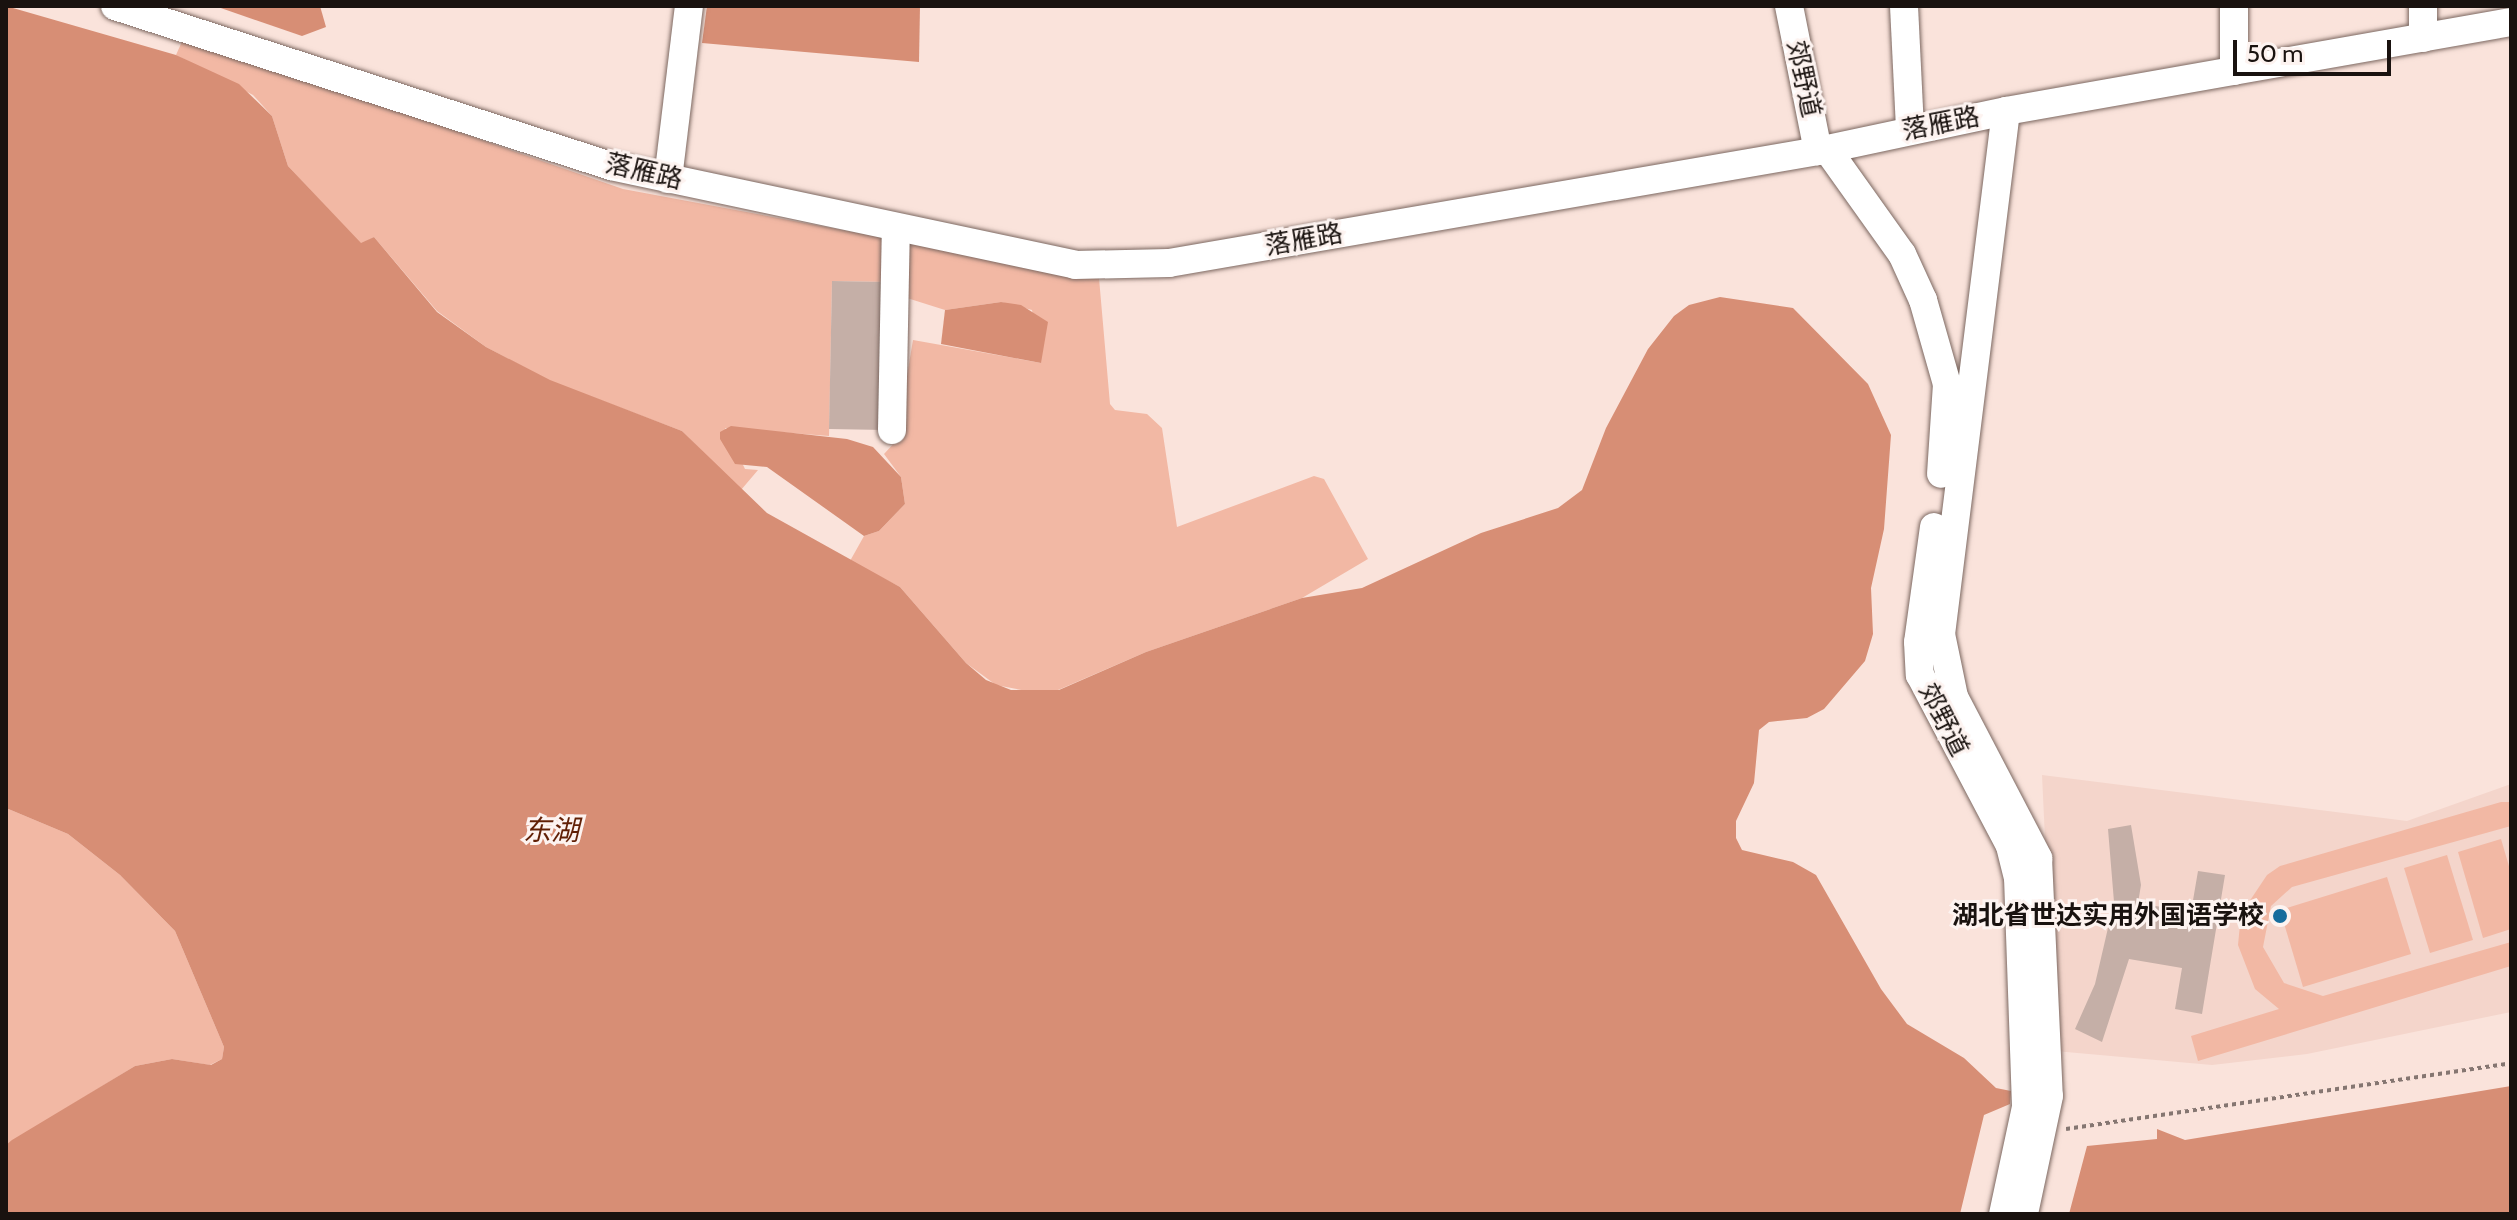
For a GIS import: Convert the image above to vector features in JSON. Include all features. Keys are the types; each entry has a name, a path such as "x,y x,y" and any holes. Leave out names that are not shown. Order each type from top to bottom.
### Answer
{"street":[{"name":"落雁路","path":"115,6 611,166 1075,265 1169,263 1823,150 2006,111 2511,22"},
{"path":"668,179 689,6"},
{"name":"郊野道","path":"1789,6 1823,150 1902,254 1923,300 1947,384 1946,439 1918,657 1925,690 2010,846 2018,877 2027,1071 2022,1136 2003,1214"},
{"path":"1904,6 1910,130"},
{"path":"2234,6 2234,71"},
{"path":"2423,6 2423,38"},
{"path":"2006,111 1953,522 1941,655 1954,697 2024,823 2038,858 2050,1058 2045,1130 2024,1214"},
{"path":"892,430 896,229"}],"path":[{"path":"2045,1130 2511,1063"}],"shaded area":[{"path":"184,37 623,189 1099,278 1110,404 1115,410 1147,414 1162,428 1177,527 1314,476 1324,479 1368,559 1302,598 1146,652 1058,690 1037,693 996,685 966,663 900,587 850,561 864,536 879,531 905,504 901,477 884,454 896,441 913,340 1041,363 1032,310 1001,302 945,310 888,292 888,282 832,281 829,436 725,428 745,469 758,470 741,490 682,431 550,381 486,347 437,311 374,237 361,244 288,166 272,116 253,95 176,55"},
{"name":"湖北省世达实用外国语学校","path":"2042,775 2407,821 2511,784 2511,1012 2307,1054 2212,1065 2055,1051"},
{"path":"2501,802 2511,802 2511,826 2292,887 2271,906 2263,947 2284,983 2323,996 2511,942 2511,966 2198,1061 2191,1036 2279,1009 2255,989 2238,945 2241,914 2267,875 2280,866"},
{"path":"6,808 68,834 120,875 175,931 224,1047 222,1059 210,1065 172,1059 135,1066 6,1145"},
{"path":"2501,839 2511,873 2511,929 2483,938 2458,852"},
{"path":"2447,855 2473,940 2430,953 2404,868"},
{"path":"2387,877 2411,954 2303,987 2280,910"}],"water":[{"name":"东湖","path":"6,6 176,55 239,84 272,116 288,166 361,243 374,237 437,312 486,347 550,380 682,431 767,513 900,587 966,663 986,680 1011,690 1059,690 1146,652 1302,598 1362,588 1481,533 1558,508 1582,490 1606,428 1648,349 1674,316 1689,305 1720,297 1793,308 1868,384 1891,435 1884,529 1871,588 1873,634 1865,661 1824,709 1807,718 1769,722 1759,730 1754,783 1736,821 1736,838 1742,850 1793,862 1816,875 1881,989 1907,1024 1964,1058 1996,1088 2011,1091 2010,1104 1984,1115 1960,1214 6,1214 6,1145 12,1140 135,1066 172,1059 211,1065 222,1059 224,1047 175,931 120,875 68,834 6,808"},
{"path":"215,6 320,6 326,27 302,36"},
{"path":"707,6 920,6 919,62 702,43"},
{"path":"1001,302 1021,305 1048,322 1041,363 941,344 945,310"},
{"path":"731,426 847,439 873,447 901,477 905,504 879,531 864,536 767,467 735,464 720,439 720,432"},
{"path":"2511,1086 2511,1214 2069,1214 2087,1146 2157,1139 2157,1129 2185,1140"}],"building":[{"path":"832,281 888,282 885,430 829,429"},
{"path":"2131,825 2141,885 2138,903 2191,912 2198,871 2225,875 2202,1014 2175,1009 2182,968 2129,959 2102,1042 2075,1029 2095,984 2114,902 2108,829"}],"place":[{"name":"湖北省世达实用外国语学校","path":"2280,916"}]}
